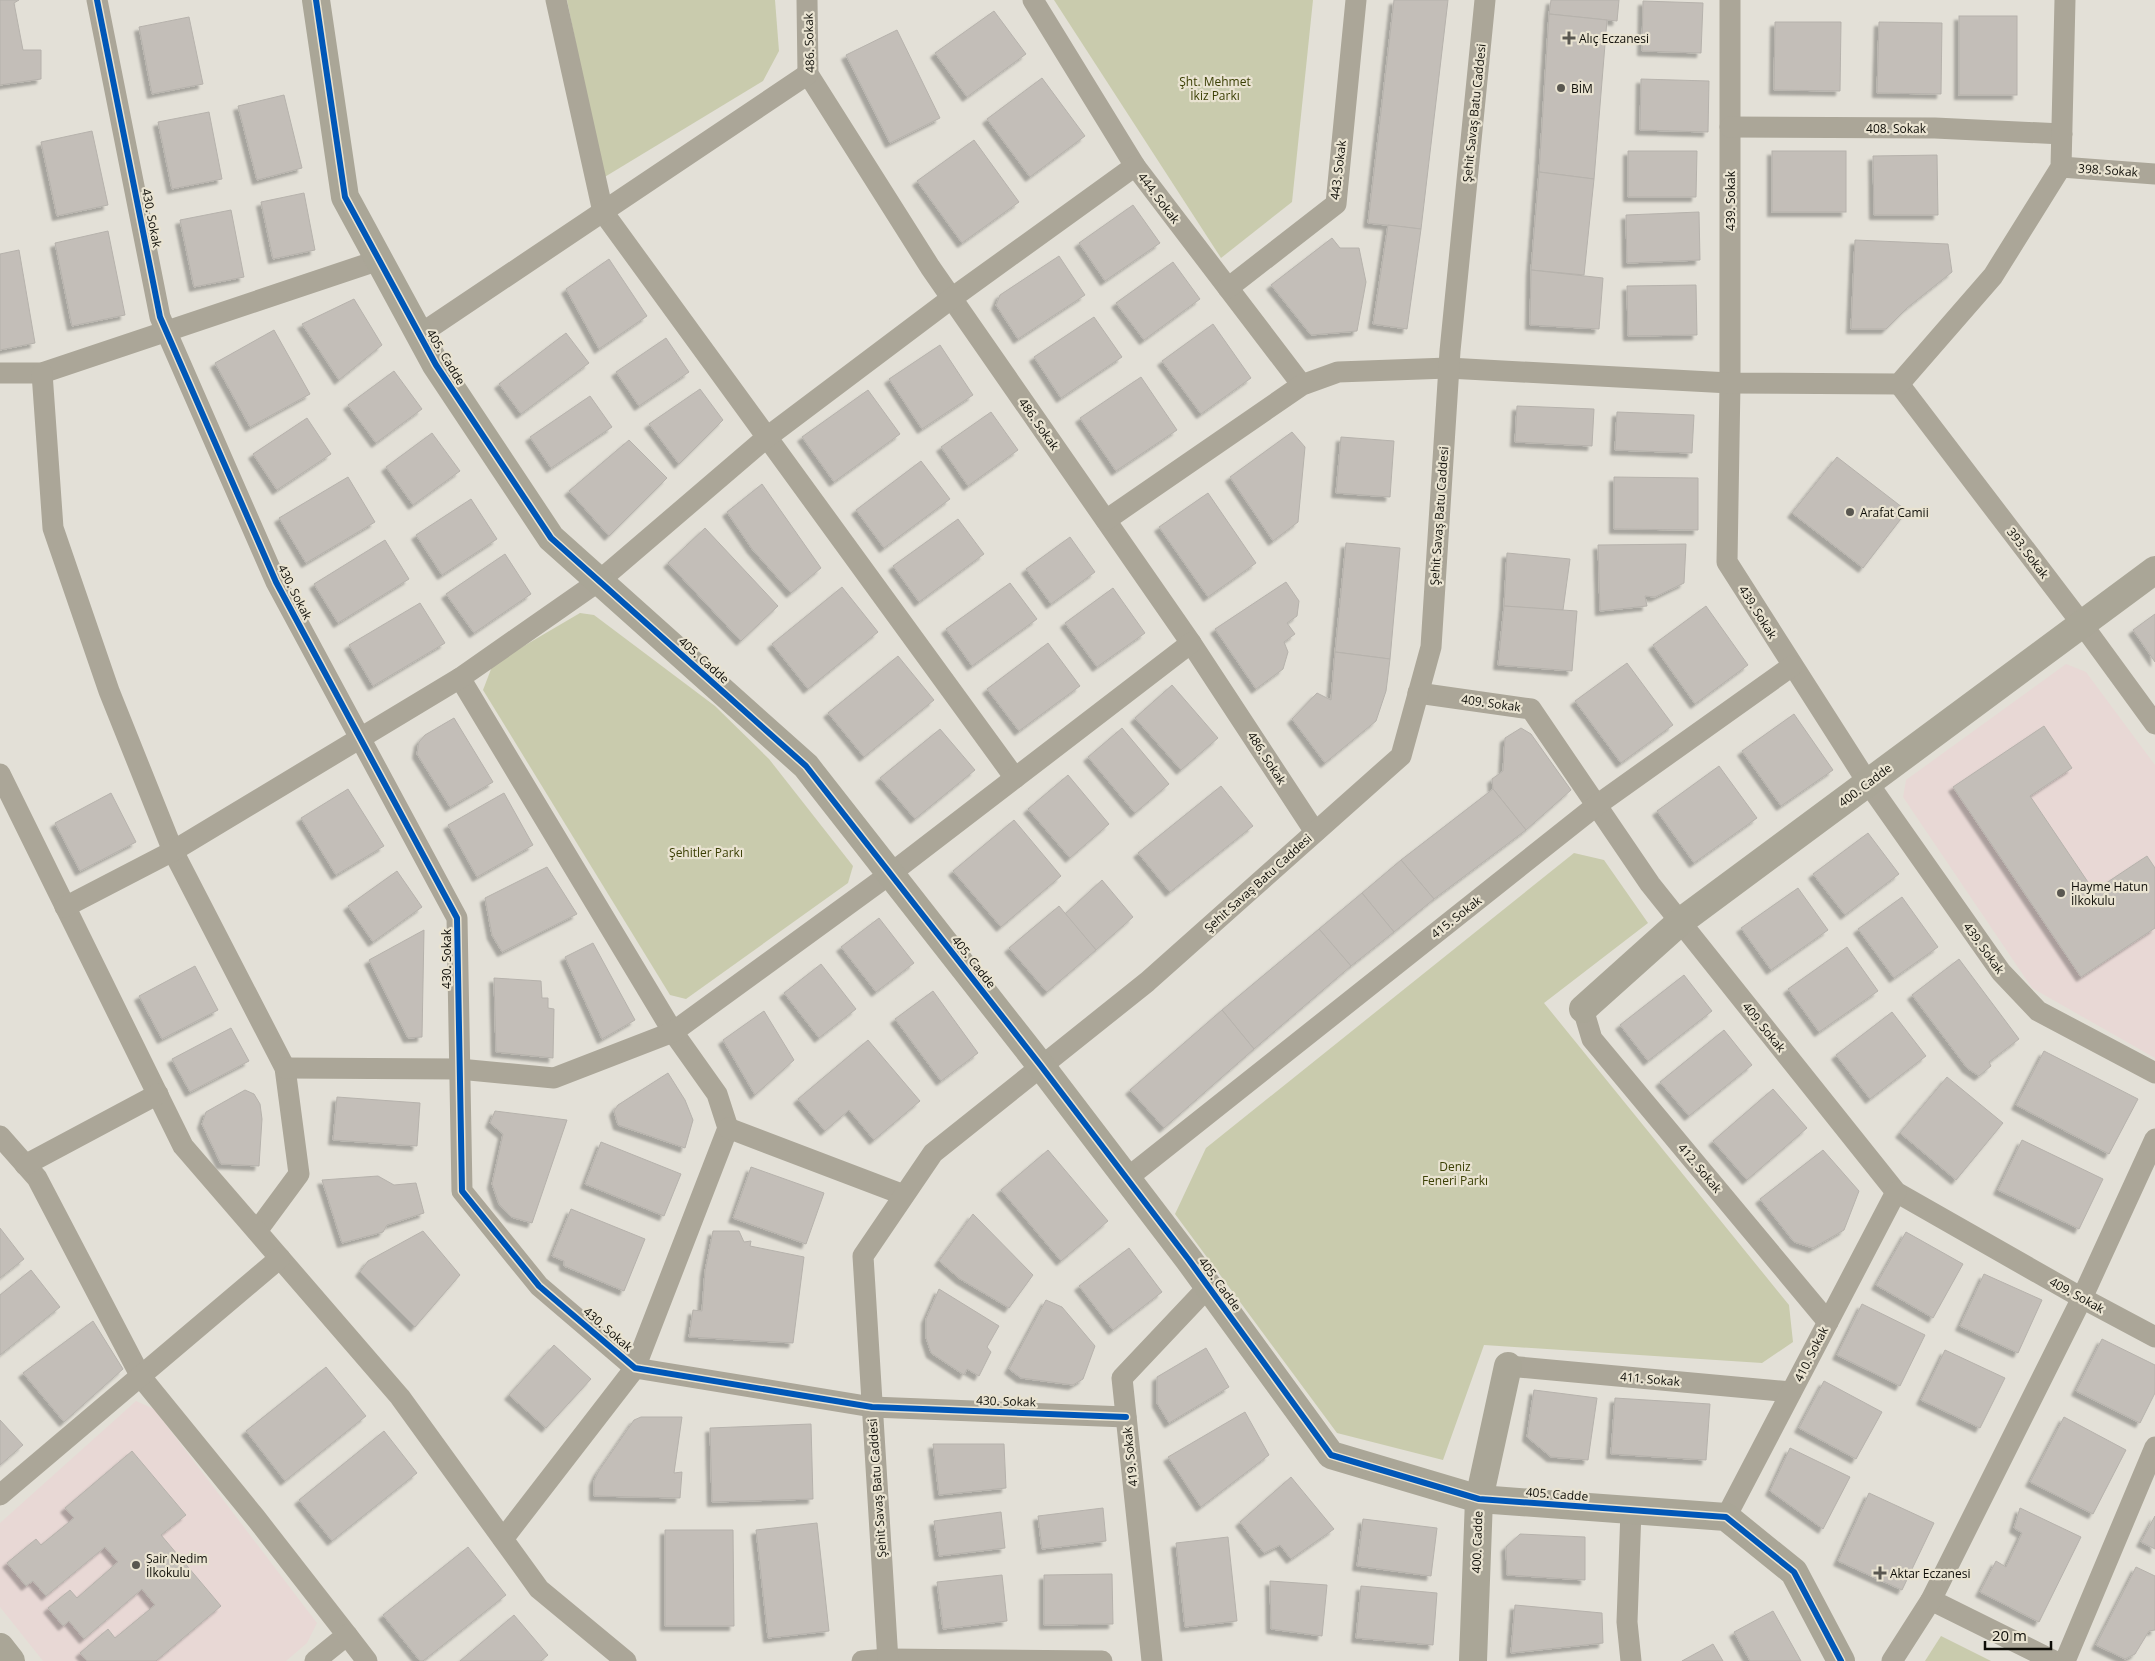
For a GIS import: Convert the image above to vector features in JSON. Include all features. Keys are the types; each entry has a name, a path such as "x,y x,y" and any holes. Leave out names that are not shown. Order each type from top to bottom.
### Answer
{"street":[{"name":"430. Sokak","path":"97,0 160,316 276,582 457,918 462,1191 539,1286 635,1368 872,1407 1126,1416"},
{"name":"405. Cadde","path":"316,0 345,197 436,366 551,538 806,766 1041,1066 1208,1287 1331,1455 1479,1499 1726,1517"},
{"path":"556,0 603,212 766,438 838,532 1015,778"},
{"name":"486. Sokak","path":"807,0 808,74 952,298 1191,643 1315,832"},
{"name":"444. Sokak","path":"1033,0 1135,166 1302,385"},
{"name":"443. Sokak","path":"1228,288 1336,204 1356,0"},
{"name":"Şehit Savaş Batu Caddesi","path":"888,1660 862,1256 933,1153 1147,982 1401,756 1431,646 1448,368 1485,0"},
{"name":"439. Sokak","path":"1730,0 1730,383 1727,562 1868,783 2001,972 2038,1011 2155,1073"},
{"path":"1106,520 1302,385 1338,372 1448,368 1730,383 1899,384 1994,276 2061,167 2065,0"},
{"path":"419,335 808,74"},
{"name":"408. Sokak","path":"1730,127 1935,128 2062,134"},
{"path":"65,906 173,851 460,678 598,581 766,438 952,298 1135,166"},
{"name":"398. Sokak","path":"2061,167 2155,174"},
{"path":"0,373 42,372 379,260"},
{"path":"42,372 53,528 109,691 173,851 285,1068 300,1174 257,1231"},
{"name":"393. Sokak","path":"1899,384 2082,624 2155,724"},
{"name":"400. Cadde","path":"1583,1009 1680,922 2155,570"},
{"path":"285,1068 459,1069 554,1078 673,1032 890,874 1191,643"},
{"name":"415. Sokak","path":"1126,1179 1597,805 1792,666"},
{"path":"460,678 673,1032 717,1094 728,1128 635,1368 503,1539"},
{"name":"409. Sokak","path":"1418,693 1531,709 1650,884 1896,1192 2082,1298 2155,1337"},
{"path":"0,774 183,1146 400,1398 539,1589 626,1661"},
{"name":"412. Sokak","path":"1583,1009 1592,1039 1828,1322"},
{"path":"25,1165 158,1094"},
{"path":"728,1128 904,1195"},
{"path":"0,1136 37,1178 141,1377 255,1517 368,1661"},
{"path":"1892,1661 1931,1600 2082,1298 2155,1139"},
{"name":"410. Sokak","path":"1726,1517 1896,1192"},
{"path":"0,1495 280,1258"},
{"name":"419. Sokak","path":"1152,1661 1122,1378 1208,1287"},
{"name":"400. Cadde","path":"1473,1661 1479,1499 1508,1366"},
{"name":"411. Sokak","path":"1508,1366 1791,1392"},
{"path":"2065,1661 2155,1447"},
{"path":"1631,1510 1627,1622 1631,1661"},
{"path":"1726,1517 1794,1572 1841,1661"},
{"path":"1931,1600 2054,1661"},
{"path":"315,1661 347,1635"},
{"path":"0,1647 11,1661"},
{"path":"862,1661 1102,1661"}],"shaded area":[{"name":"Hayme Hatun İlkokulu","path":"2066,664 2086,672 2155,765 2155,1058 2032,988 1903,797 1906,780"},
{"name":"Şair Nedim İlkokulu","path":"136,1401 154,1409 317,1623 307,1643 286,1661 43,1661 0,1607 0,1523"}],"green space":[{"path":"567,0 775,0 779,51 763,81 603,178"},
{"name":"Şht. Mehmet İkiz Parkı","path":"1054,0 1313,0 1292,202 1221,258"},
{"name":"Şehitler Parkı","path":"580,613 594,615 715,706 769,759 853,866 848,883 686,999 670,995 483,690 493,664"},
{"name":"Deniz Feneri Parkı","path":"1574,853 1604,860 1648,923 1544,1003 1789,1305 1793,1342 1762,1363 1484,1345 1443,1460 1337,1433 1175,1214 1206,1148"},
{"path":"1941,1636 1991,1661 1925,1661"}],"building":[{"path":"0,0 19,0 14,3 23,50 41,50 41,79 0,85"},
{"path":"1394,0 1448,0 1421,229 1368,223"},
{"path":"1551,0 1619,0 1617,21 1549,14"},
{"path":"1643,1 1703,3 1701,53 1642,51"},
{"path":"994,11 1026,54 967,97 935,53"},
{"path":"1549,14 1607,20 1594,179 1539,172"},
{"path":"1959,16 2017,16 2017,95 1959,95"},
{"path":"189,17 203,84 152,94 139,27"},
{"path":"1775,22 1841,22 1840,91 1774,90"},
{"path":"1879,22 1942,23 1941,94 1877,93"},
{"path":"897,30 940,118 890,143 846,55"},
{"path":"1042,78 1085,136 1030,177 987,119"},
{"path":"1641,79 1709,81 1708,132 1640,130"},
{"path":"284,95 302,168 257,180 238,106"},
{"path":"209,112 222,179 172,189 158,122"},
{"path":"92,131 108,205 57,216 41,142"},
{"path":"974,140 1019,202 962,243 917,181"},
{"path":"1628,151 1697,151 1696,197 1628,197"},
{"path":"1772,151 1846,151 1846,212 1772,212"},
{"path":"1937,155 1938,215 1874,215 1873,156"},
{"path":"1539,172 1594,179 1584,275 1531,270"},
{"path":"304,193 315,250 273,259 261,202"},
{"path":"1133,205 1160,243 1105,281 1079,243"},
{"path":"231,210 244,277 194,287 180,220"},
{"path":"1699,212 1700,260 1627,263 1626,215"},
{"path":"1388,225 1421,229 1407,329 1373,324"},
{"path":"108,231 125,315 72,326 55,243"},
{"path":"1332,238 1340,248 1359,248 1366,282 1357,331 1311,335 1271,285"},
{"path":"1855,240 1948,244 1952,272 1907,308 1886,329 1851,329"},
{"path":"19,250 35,343 0,350 0,254"},
{"path":"1059,256 1085,295 1018,339 996,305 1000,295"},
{"path":"609,259 647,316 599,349 566,289"},
{"path":"1173,262 1200,299 1144,340 1116,303"},
{"path":"1531,270 1603,278 1599,329 1530,325"},
{"path":"1696,285 1697,335 1628,336 1627,286"},
{"path":"354,299 382,345 339,380 302,324"},
{"path":"1094,317 1122,357 1061,398 1034,357"},
{"path":"1213,324 1251,378 1201,414 1162,361"},
{"path":"274,330 310,394 250,427 215,363"},
{"path":"566,333 589,363 521,414 499,384"},
{"path":"666,338 689,372 639,406 616,372"},
{"path":"940,345 973,395 922,429 889,379"},
{"path":"394,371 422,409 376,443 348,405"},
{"path":"1141,377 1177,430 1116,471 1080,418"},
{"path":"700,389 723,420 679,464 649,424"},
{"path":"868,390 900,434 834,482 802,437"},
{"path":"590,396 612,427 551,468 530,437"},
{"path":"1517,406 1594,409 1592,446 1515,442"},
{"path":"991,412 1018,450 968,486 941,447"},
{"path":"1617,412 1694,415 1692,453 1615,450"},
{"path":"307,418 331,454 277,490 253,454"},
{"path":"1292,432 1305,447 1298,522 1273,541 1230,477"},
{"path":"432,433 460,471 413,505 386,467"},
{"path":"1341,437 1394,441 1390,497 1336,493"},
{"path":"629,440 667,478 609,536 569,491"},
{"name":"Arafat Camii","path":"1837,457 1907,511 1863,568 1792,513"},
{"path":"921,461 950,499 884,548 856,510"},
{"path":"348,477 375,522 306,563 279,518"},
{"path":"1614,477 1698,478 1698,530 1614,529"},
{"path":"762,484 821,568 791,593 752,549 727,512"},
{"path":"1208,493 1256,563 1208,597 1159,527"},
{"path":"471,499 497,539 442,575 416,535"},
{"path":"958,519 984,554 919,602 893,566"},
{"path":"705,528 778,606 741,641 668,563"},
{"path":"1070,537 1095,572 1051,604 1026,569"},
{"path":"385,540 409,579 338,623 314,584"},
{"path":"1346,543 1400,548 1390,659 1335,652"},
{"path":"1686,544 1684,583 1655,597 1645,596 1647,606 1600,611 1598,545"},
{"path":"1507,553 1570,559 1563,610 1504,606"},
{"path":"505,554 531,594 474,633 446,594"},
{"path":"1286,582 1299,601 1297,616 1287,623 1295,634 1284,642 1288,652 1283,669 1256,689 1215,629"},
{"path":"1010,583 1037,619 972,666 946,629"},
{"path":"842,587 878,632 808,689 772,644"},
{"path":"1113,588 1145,633 1097,667 1065,623"},
{"path":"420,603 445,643 373,686 349,645"},
{"path":"1504,606 1577,611 1572,671 1498,665"},
{"path":"1706,606 1748,665 1695,704 1653,645"},
{"path":"2155,614 2155,662 2133,630"},
{"path":"1048,643 1080,686 1019,731 987,689"},
{"path":"1335,652 1390,659 1386,691 1376,721 1325,763 1292,719 1317,693 1331,700"},
{"path":"898,656 934,700 864,757 828,713"},
{"path":"1627,663 1673,725 1621,763 1575,701"},
{"path":"1172,685 1218,738 1181,770 1135,718"},
{"path":"1794,714 1833,770 1781,806 1742,751"},
{"path":"454,718 493,782 450,807 417,754 419,742 425,735"},
{"path":"2044,726 2072,768 2030,796 2094,891 2147,856 2155,868 2155,928 2081,977 1953,787"},
{"path":"1122,728 1169,784 1135,813 1088,757"},
{"path":"1521,728 1531,734 1571,790 1526,830 1493,789 1492,779 1503,771 1505,738"},
{"path":"940,729 975,770 915,819 880,778"},
{"path":"1719,766 1757,818 1694,863 1657,811"},
{"path":"1068,775 1109,824 1070,858 1028,809"},
{"path":"1221,786 1253,826 1170,892 1138,853"},
{"path":"348,789 384,846 336,875 301,818"},
{"path":"1493,789 1526,830 1434,899 1401,860"},
{"path":"111,793 136,842 80,871 55,823"},
{"path":"504,793 533,845 477,877 448,825"},
{"path":"1014,820 1061,876 1001,927 953,871"},
{"path":"1868,833 1899,874 1845,915 1813,874"},
{"path":"1401,860 1434,899 1394,932 1362,893"},
{"path":"547,867 577,914 502,952 492,935 485,898"},
{"path":"397,871 422,907 373,942 348,906"},
{"path":"1102,880 1133,917 1096,950 1065,914"},
{"path":"1798,888 1828,930 1771,970 1741,928"},
{"path":"1362,893 1394,932 1351,966 1319,929"},
{"path":"1902,897 1938,947 1894,978 1858,929"},
{"path":"1059,906 1096,950 1047,992 1009,948"},
{"path":"879,918 914,963 876,992 841,947"},
{"path":"1319,929 1351,966 1254,1049 1222,1010"},
{"path":"424,930 422,1037 408,1038 369,960"},
{"path":"593,943 635,1020 602,1039 565,957"},
{"path":"1847,947 1878,991 1819,1032 1788,989"},
{"path":"1959,959 2019,1039 1989,1062 1991,1066 1979,1076 1967,1068 1912,995"},
{"path":"821,964 856,1009 819,1038 784,993"},
{"path":"195,966 218,1010 162,1039 139,996"},
{"path":"1684,975 1712,1011 1648,1061 1620,1025"},
{"path":"494,978 541,981 542,998 548,998 548,1008 554,1009 553,1058 496,1052"},
{"path":"933,991 978,1053 941,1081 895,1019"},
{"path":"1222,1010 1254,1049 1164,1128 1130,1090"},
{"path":"764,1011 794,1060 755,1095 723,1040"},
{"path":"1892,1012 1926,1056 1870,1099 1836,1055"},
{"path":"231,1028 249,1061 190,1092 172,1059"},
{"path":"1724,1030 1752,1065 1689,1116 1660,1082"},
{"path":"868,1040 920,1101 874,1140 849,1110 825,1131 798,1099"},
{"path":"2044,1051 2138,1099 2109,1154 2016,1105"},
{"path":"668,1073 685,1100 693,1120 685,1148 618,1125 614,1111 618,1105"},
{"path":"1947,1077 2003,1123 1956,1180 1900,1133"},
{"path":"1773,1089 1807,1128 1747,1180 1713,1141"},
{"path":"245,1090 254,1094 260,1104 262,1119 259,1166 221,1164 202,1124 206,1112"},
{"path":"337,1097 420,1103 417,1146 333,1140"},
{"path":"495,1111 567,1120 532,1223 511,1217 499,1204 492,1184 503,1134 490,1123"},
{"path":"2022,1140 2103,1179 2079,1229 1998,1190"},
{"path":"601,1142 681,1174 664,1216 585,1184"},
{"path":"1048,1150 1108,1221 1061,1261 1001,1190"},
{"path":"1823,1150 1859,1191 1844,1230 1813,1248 1794,1242 1760,1199"},
{"path":"751,1167 824,1193 806,1244 733,1218"},
{"path":"378,1176 394,1185 416,1183 424,1213 387,1225 383,1232 342,1243 322,1180"},
{"path":"571,1209 645,1239 624,1291 564,1266 564,1261 552,1256"},
{"path":"973,1214 1033,1275 1009,1308 960,1279 939,1261"},
{"path":"0,1228 24,1259 0,1278"},
{"path":"423,1231 460,1275 415,1327 360,1272 368,1261"},
{"path":"713,1231 739,1231 744,1242 751,1241 750,1246 804,1257 793,1343 689,1337 693,1310 702,1311 705,1271"},
{"path":"1906,1232 1963,1264 1933,1318 1876,1285"},
{"path":"1129,1248 1162,1292 1113,1330 1079,1286"},
{"path":"31,1270 60,1307 0,1355 0,1295"},
{"path":"1984,1274 2042,1300 2018,1353 1960,1326"},
{"path":"939,1289 999,1326 987,1347 991,1352 979,1376 967,1369 964,1375 931,1353 926,1338 926,1319"},
{"path":"1046,1300 1062,1307 1095,1346 1083,1379 1073,1385 1021,1378 1009,1369"},
{"path":"1862,1304 1925,1335 1900,1386 1837,1355"},
{"path":"93,1321 123,1369 64,1422 23,1373"},
{"path":"2102,1339 2155,1365 2155,1393 2140,1423 2076,1391"},
{"path":"554,1345 591,1379 546,1428 509,1395"},
{"path":"1206,1348 1229,1387 1169,1423 1157,1403 1157,1377"},
{"path":"1945,1350 2005,1378 1980,1428 1921,1400"},
{"path":"326,1367 366,1416 285,1481 246,1431"},
{"path":"1824,1381 1882,1412 1856,1459 1799,1428"},
{"path":"1534,1390 1597,1398 1588,1460 1551,1457 1527,1437"},
{"path":"1615,1398 1710,1404 1706,1460 1611,1454"},
{"path":"1245,1412 1269,1455 1201,1507 1168,1457"},
{"path":"641,1417 682,1417 674,1473 682,1472 680,1498 594,1496 594,1481 598,1472 634,1420"},
{"path":"2064,1417 2126,1450 2093,1514 2030,1482"},
{"path":"0,1420 23,1445 0,1465"},
{"path":"811,1424 813,1499 712,1502 710,1428"},
{"path":"384,1431 417,1473 332,1541 299,1500"},
{"path":"933,1444 1004,1444 1006,1488 939,1495"},
{"path":"1790,1448 1850,1477 1823,1529 1770,1491"},
{"path":"132,1451 186,1515 161,1535 221,1606 156,1661 87,1661 80,1653 108,1629 115,1638 155,1605 142,1589 84,1639 69,1621 63,1626 48,1608 70,1590 77,1598 118,1562 105,1547 46,1596 33,1581 26,1586 7,1563 36,1539 41,1545 74,1518 65,1508"},
{"path":"1291,1477 1334,1529 1291,1559 1280,1545 1264,1553 1240,1522"},
{"path":"1869,1493 1934,1523 1902,1590 1838,1561"},
{"path":"1103,1508 1106,1541 1042,1549 1038,1516"},
{"path":"2020,1508 2081,1537 2039,1622 1980,1592 1996,1561 2006,1567 2022,1533 2014,1528"},
{"path":"1001,1512 1005,1548 939,1556 934,1521"},
{"path":"2155,1516 2155,1549 2141,1542"},
{"path":"1363,1519 1437,1528 1431,1576 1357,1566"},
{"path":"817,1523 829,1631 768,1638 756,1530"},
{"path":"665,1530 733,1530 734,1626 665,1626"},
{"path":"1520,1534 1585,1537 1585,1580 1507,1575 1506,1547"},
{"path":"1228,1537 1237,1621 1185,1627 1176,1543"},
{"path":"468,1547 506,1595 423,1661 420,1661 383,1615"},
{"path":"2136,1567 2155,1576 2155,1630 2149,1631 2135,1654 2125,1659 2096,1645"},
{"path":"1112,1574 1113,1624 1044,1625 1044,1575"},
{"path":"1002,1575 1007,1621 943,1629 937,1582"},
{"path":"1270,1581 1327,1585 1322,1636 1271,1629"},
{"path":"1361,1586 1437,1593 1433,1645 1356,1638"},
{"path":"1515,1605 1602,1613 1603,1643 1511,1653"},
{"path":"1773,1611 1801,1661 1750,1661 1734,1632"},
{"path":"514,1615 548,1655 541,1661 460,1661"},
{"path":"1713,1644 1723,1661 1682,1661"}],"cycle path":[{"path":"97,0 160,317 276,582 457,918 462,1191 539,1286 635,1368 872,1407 1126,1417"},
{"path":"316,0 345,197 436,365 551,538 806,766 1041,1066 1189,1260 1331,1455 1479,1499 1726,1517 1794,1572 1841,1661"}],"place":[{"name":"Alıç Eczanesi","path":"1569,38"},
{"name":"BİM","path":"1561,88"},
{"name":"Arafat Camii","path":"1850,512"},
{"name":"Hayme Hatun İlkokulu","path":"2061,893"},
{"name":"Şair Nedim İlkokulu","path":"136,1565"},
{"name":"Aktar Eczanesi","path":"1880,1573"}]}
